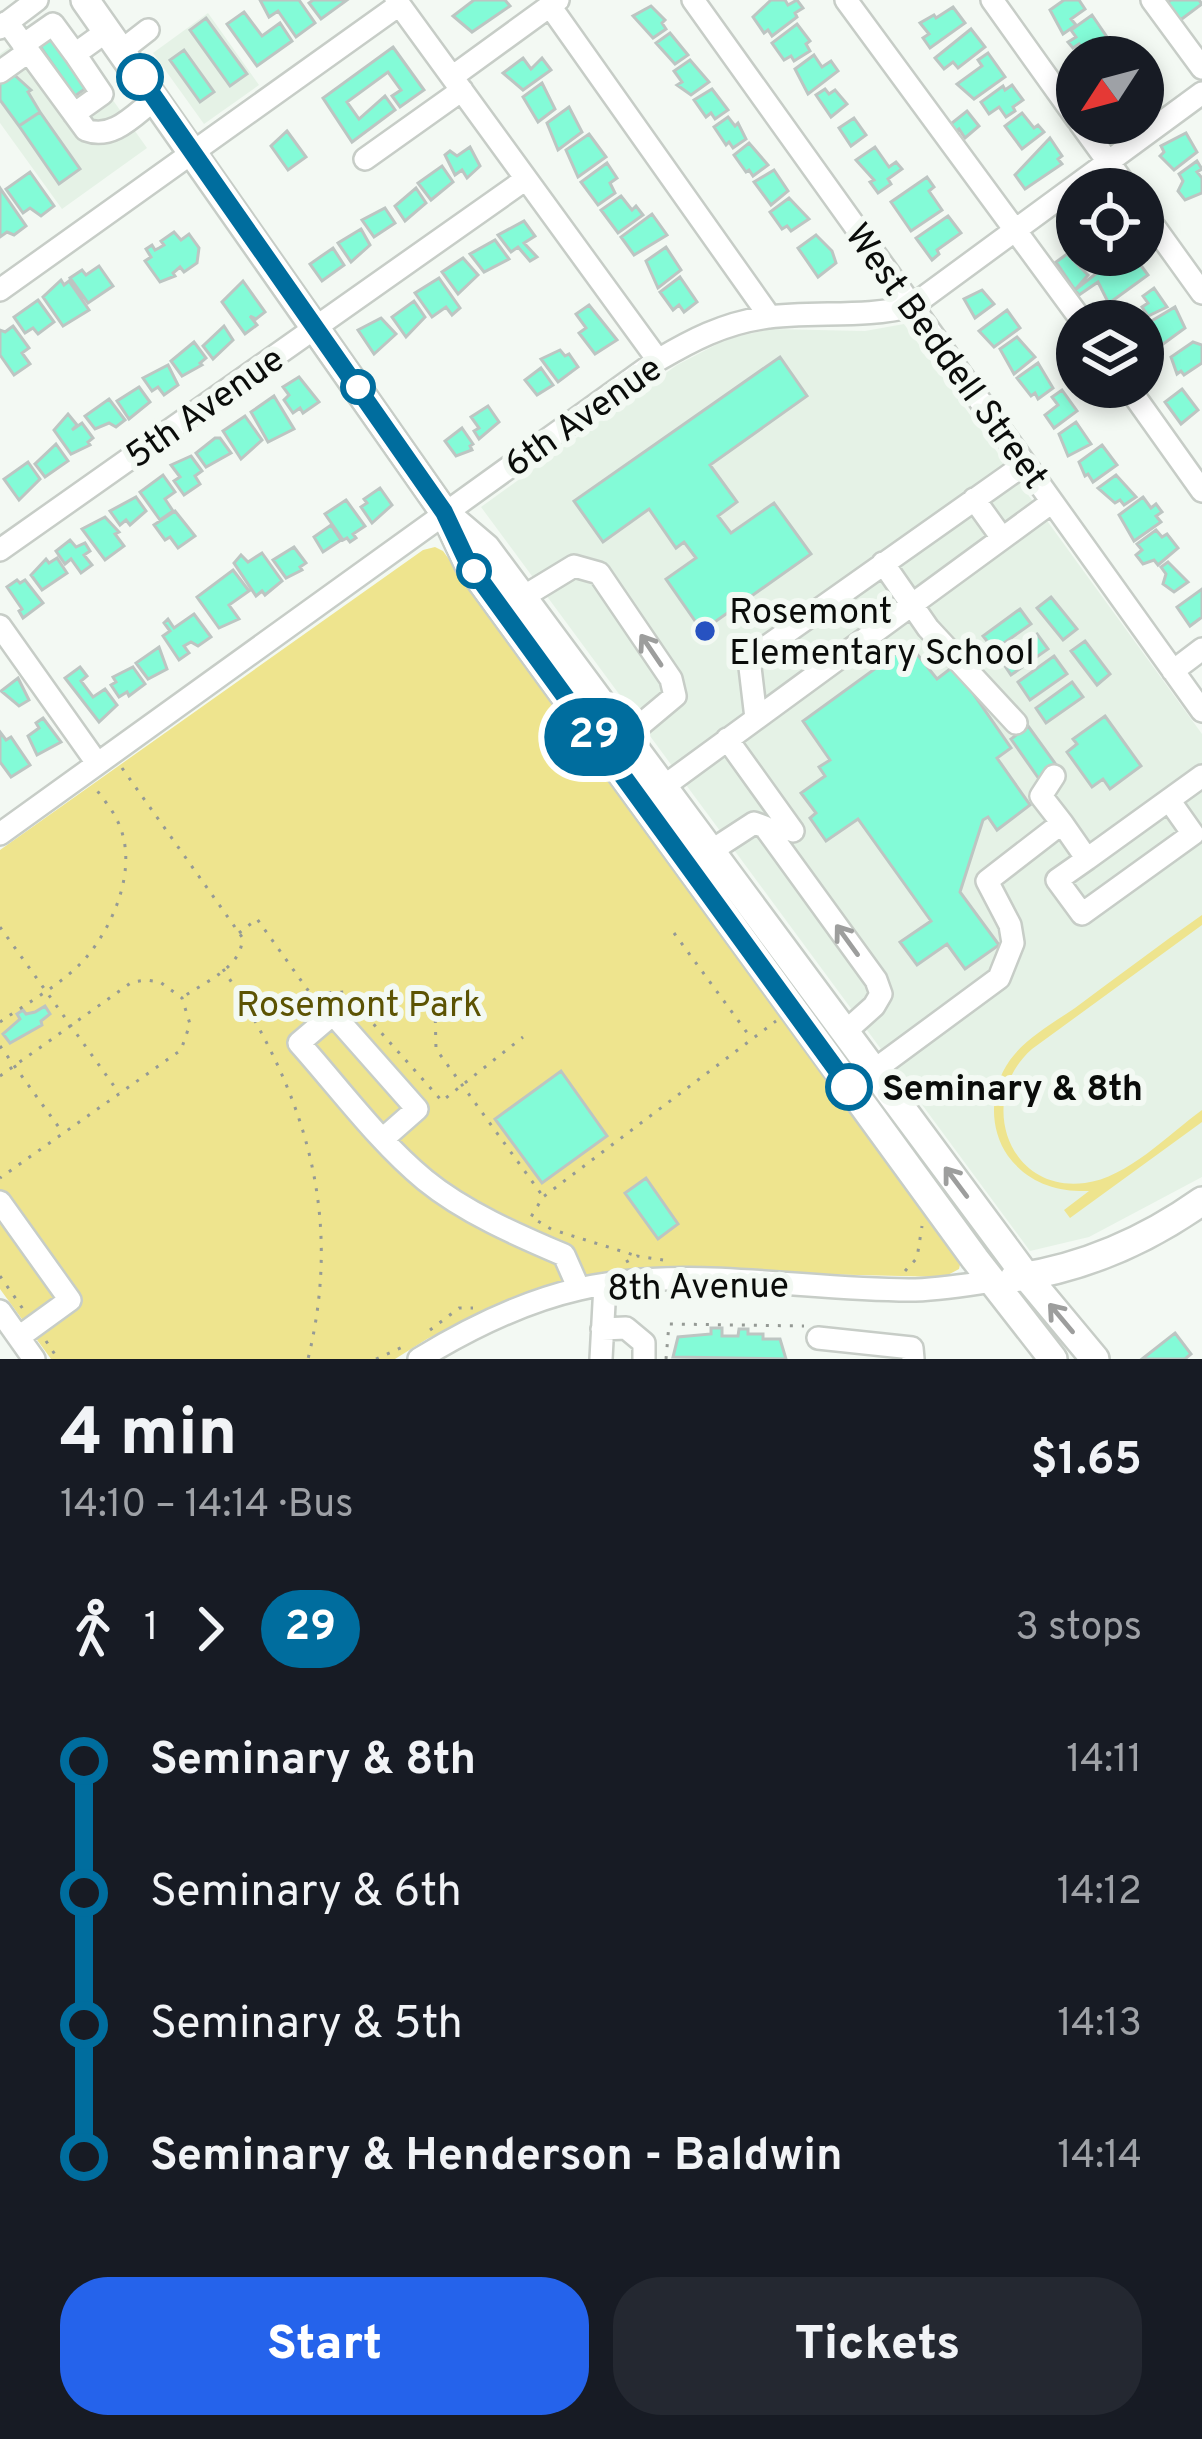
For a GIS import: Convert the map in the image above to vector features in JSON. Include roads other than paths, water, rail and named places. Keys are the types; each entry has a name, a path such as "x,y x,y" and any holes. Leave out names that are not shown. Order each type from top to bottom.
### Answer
{"main road":[{"path":"85,0 444,512 468,563 651,795 849,1087 1053,1359"},
{"path":"444,512 486,548 626,737 651,795 711,851 1026,1276 1095,1359"},
{"path":"849,1087 873,1071"},
{"path":"992,1281 1118,1251 1162,1229 1202,1201"}],"street":[{"path":"37,0 3,25 26,48 86,130 99,135 112,131 155,99"},
{"name":"West Beddell Street","path":"693,0 1202,710"},
{"path":"846,0 1067,300"},
{"path":"992,0 1056,90"},
{"path":"1152,0 1202,68"},
{"path":"0,290 398,3 658,360"},
{"path":"365,159 554,3 770,317"},
{"path":"0,72 53,24 102,94 74,114"},
{"path":"75,54 148,30"},
{"name":"6th Avenue","path":"0,834 97,771 444,512 658,360 704,333 770,317 878,315 912,305 1202,94"},
{"path":"1095,144 1112,168"},
{"name":"5th Avenue","path":"0,550 526,179"},
{"path":"1164,240 1202,293"},
{"path":"1143,408 1202,491"},
{"path":"756,718 749,659 1025,464"},
{"path":"974,500 1002,538"},
{"path":"651,795 1052,502"},
{"path":"884,563 928,628 1016,723"},
{"path":"523,597 574,566 599,573 671,679 675,696 626,737"},
{"path":"0,626 97,771"},
{"path":"1173,670 1202,650"},
{"path":"727,739 794,832"},
{"path":"1054,776 1041,796 1087,859"},
{"path":"1169,800 1193,834 1082,914 1057,880 1202,776"},
{"path":"873,1071 999,978 1013,943 1010,925 987,880 1062,823"},
{"path":"711,851 742,829 754,824 765,827 876,980 881,994 874,1006 845,1032"},
{"path":"384,1138 416,1109 333,1014 299,1043 384,1138 427,1181 515,1234 564,1255 579,1289"},
{"path":"0,1202 70,1300 19,1337"},
{"name":"8th Avenue","path":"416,1350 527,1304 604,1285 681,1280 908,1290 992,1281"},
{"path":"601,1359 604,1285"},
{"path":"0,1311 34,1359"},
{"path":"602,1329 626,1328 644,1343 644,1359"},
{"path":"812,1340 912,1348 913,1359"}],"place":[{"name":"Rosemont Elementary School","path":"705,631"},
{"name":"Seminary & 8th","path":"849,1087"}],"park label":[{"name":"Rosemont Park","path":"359,1003"}]}
